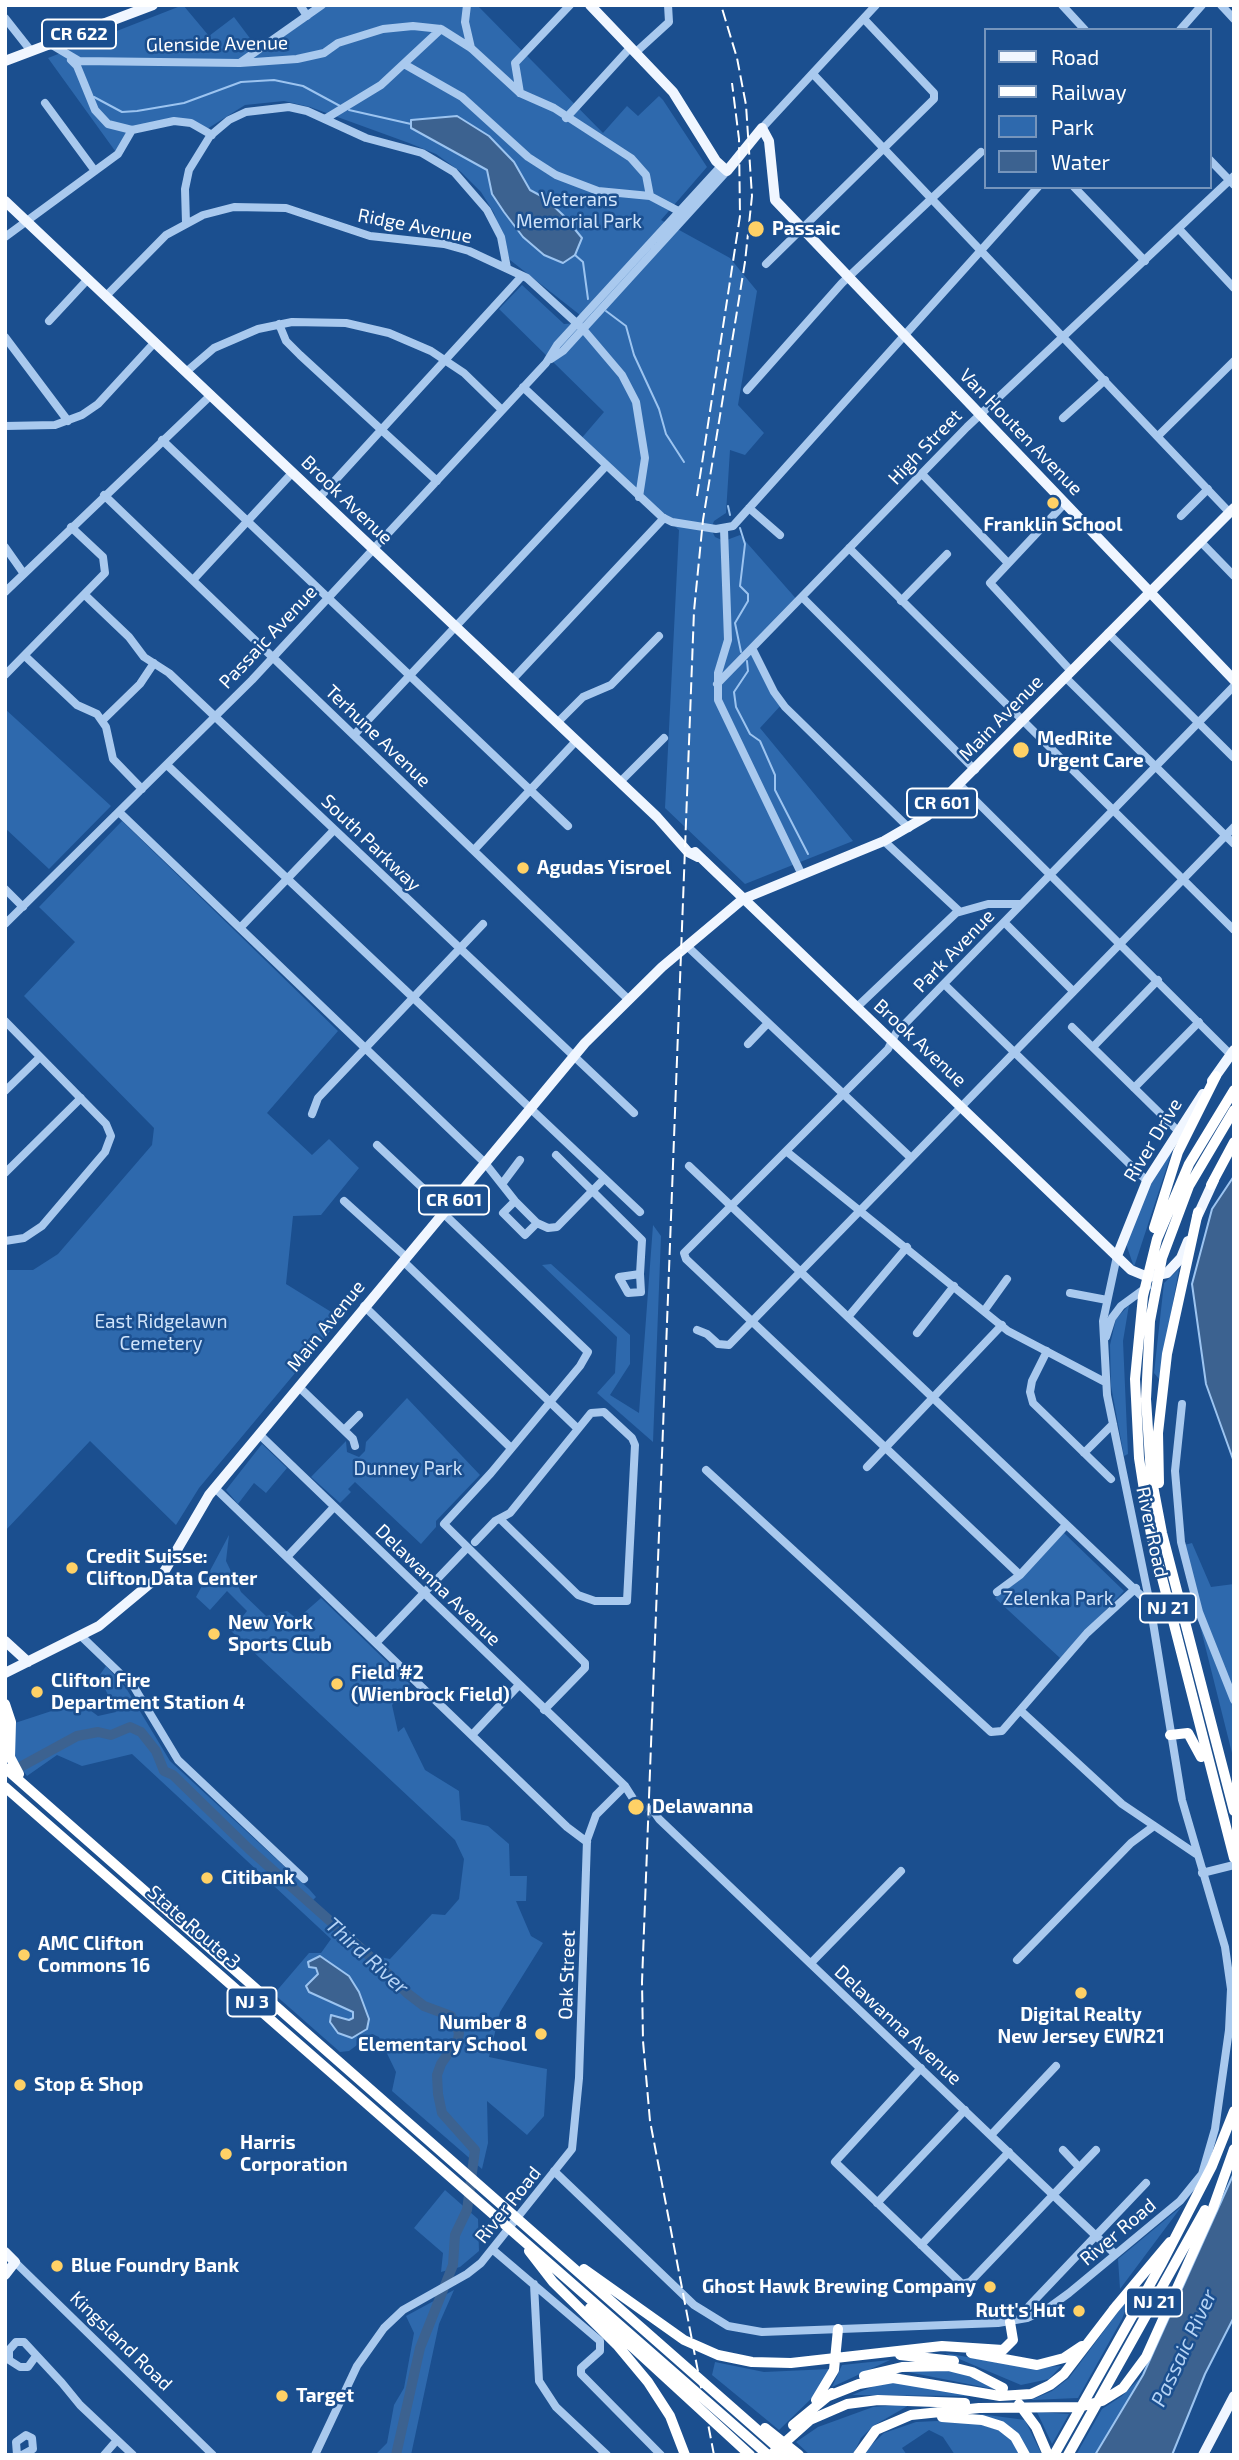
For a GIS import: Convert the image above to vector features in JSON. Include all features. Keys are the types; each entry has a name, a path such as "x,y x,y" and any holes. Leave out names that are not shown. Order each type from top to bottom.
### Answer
{"highway":[{"path":"1152,1260 1174,1163 1216,1076"},
{"name":"NJ 21","path":"1233,1854 1164,1594 1144,1496 1135,1399 1140,1311 1152,1260 1180,1181 1234,1090"},
{"name":"NJ 21","path":"1234,1110 1189,1186 1152,1260 1152,1305 1147,1360 1147,1437 1154,1494 1166,1552 1234,1811"},
{"path":"1211,1185 1234,1142"},
{"path":"1166,1552 1158,1463 1160,1409 1174,1314 1198,1212"},
{"path":"5,1704 10,1757 29,1789"},
{"path":"1170,1735 1184,1732 1193,1739 1233,1854"},
{"name":"State Route 3","path":"5,1768 465,2173 502,2214"},
{"name":"State Route 3","path":"5,1787 477,2199 502,2214"},
{"path":"5,1795 114,1881"},
{"name":"NJ 21","path":"1054,2455 1175,2237 1212,2166 1234,2111"},
{"path":"762,2448 810,2420 856,2402 886,2400 1053,2408 1093,2404 1123,2388 1141,2365 1162,2320 1220,2190 1234,2147"},
{"name":"NJ 21","path":"1068,2455 1194,2231 1234,2147"},
{"name":"NJ 3","path":"502,2214 714,2392 762,2448"},
{"path":"524,2232 681,2339 718,2355 772,2364 927,2347 1003,2350 1013,2340 1010,2322"},
{"path":"524,2232 553,2282 643,2375 670,2416 685,2455"},
{"name":"NJ 3","path":"524,2232 540,2255 762,2448 790,2453"},
{"path":"826,2397 859,2384 893,2378 1004,2397 1031,2394 1050,2385 1064,2374 1159,2251 1175,2237"},
{"path":"540,2255 594,2311 721,2430 762,2448"},
{"path":"927,2347 953,2349 1024,2364 1046,2363 1080,2348 1117,2305"},
{"path":"812,2408 836,2366 838,2329"},
{"path":"837,2358 904,2355 939,2358 974,2369 1005,2390 1033,2422 1048,2455"},
{"path":"762,2448 826,2397 869,2374 921,2365 967,2370 1005,2390"},
{"path":"858,2455 872,2433 894,2421 929,2412 1032,2407"},
{"path":"894,2421 946,2417 988,2421 1012,2433 1025,2455"}],"main road":[{"name":"CR 622","path":"5,61 153,5"},
{"path":"590,5 679,100 724,168"},
{"name":"Passaic Avenue","path":"724,168 762,128"},
{"name":"Van Houten Avenue","path":"762,128 769,141 772,196 783,209 1234,680"},
{"name":"Brook Avenue","path":"5,201 664,825 692,847 698,857 1131,1270"},
{"name":"Main Avenue","path":"5,1673 80,1636 120,1609 164,1572 199,1509 215,1488 573,1056 629,1000 658,973 666,971 688,947 743,899 884,841 909,828 960,785 1232,510"},
{"name":"River Drive","path":"1117,1256 1147,1181 1232,1052"},
{"path":"1124,1233 1124,1253 1131,1270 1142,1276 1154,1277 1167,1273 1181,1258 1211,1185 1234,1151"},
{"path":"1100,1238 1115,1242 1124,1233"},
{"path":"5,1641 28,1662"},
{"name":"Kingsland Road","path":"5,2252 15,2262"},
{"path":"5,2274 15,2262"},
{"path":"1203,2455 1234,2396"}],"street":[{"path":"300,5 307,16"},
{"path":"240,63 322,5"},
{"path":"467,5 465,22 471,48"},
{"path":"520,93 515,62 569,5"},
{"path":"566,118 633,50 669,22 668,5"},
{"name":"Passaic Avenue","path":"762,128 876,5"},
{"path":"1062,5 1083,28"},
{"path":"1182,28 1202,5"},
{"path":"1221,5 1234,19"},
{"path":"5,18 31,51"},
{"path":"766,264 934,99 934,93 864,19"},
{"name":"Glenside Avenue","path":"52,45 79,61 240,63 297,59 324,53 338,43 383,29 413,26 441,29 471,48 520,93 566,118 641,166 650,196"},
{"path":"325,119 381,85 441,29"},
{"path":"52,45 77,66 95,110 108,124 132,130 174,121 191,123 212,135"},
{"path":"404,64 462,97 528,158 556,175 598,191 650,196 682,216"},
{"path":"813,74 1208,489 1232,510"},
{"path":"45,103 95,171"},
{"path":"186,223 185,189 189,170 212,135 237,116 268,107 295,108 366,138 422,153 454,172 488,209 501,237 507,268"},
{"path":"5,237 118,154 132,130"},
{"path":"747,390 848,277 981,152"},
{"path":"1211,161 1232,180"},
{"name":"Passaic Avenue","path":"5,924 274,657 724,168"},
{"name":"High Street","path":"717,684 980,414 1232,180"},
{"path":"523,387 664,518 724,529 733,526 1036,189"},
{"path":"1076,189 1145,261"},
{"name":"Ridge Avenue","path":"106,296 145,254 186,223 223,209 278,206 370,236 457,247 522,276 580,326 622,375 636,402 645,458 639,497"},
{"path":"1179,229 1234,288"},
{"path":"319,498 522,276"},
{"path":"49,321 88,279"},
{"path":"186,372 205,355 246,332 279,324 324,322 376,329 415,343 464,373 502,410"},
{"path":"279,324 286,341 437,481"},
{"path":"5,338 68,421"},
{"path":"5,426 55,425 68,421 98,404 155,342"},
{"path":"1158,436 1234,361"},
{"path":"1063,418 1105,380"},
{"path":"5,592 211,395"},
{"path":"162,440 568,826"},
{"path":"354,735 606,466"},
{"path":"193,580 292,473"},
{"path":"922,474 1007,562"},
{"path":"1181,516 1208,489"},
{"name":"Terhune Avenue","path":"104,495 629,1000"},
{"path":"1065,503 990,583 1068,674 1234,844"},
{"path":"749,508 780,536"},
{"path":"512,680 664,518"},
{"path":"5,675 103,578 105,562 71,527"},
{"path":"724,529 728,640 717,684 718,700 802,875"},
{"path":"1200,541 1234,576"},
{"path":"5,547 24,574"},
{"path":"849,548 1234,930"},
{"path":"901,601 947,554"},
{"name":"South Parkway","path":"86,596 130,637 144,657 169,673 634,1113"},
{"path":"802,597 975,770"},
{"path":"1108,633 1234,758"},
{"path":"557,723 583,697 611,685 659,636"},
{"path":"752,648 774,692 785,707 909,828"},
{"path":"26,656 72,700 93,711 103,720 113,759 142,789"},
{"path":"725,656 732,663 738,662"},
{"path":"103,720 140,684 154,663"},
{"name":"Park Avenue","path":"752,1321 697,1269 684,1253 888,1048 892,1040 1003,922 1234,686"},
{"path":"620,782 664,738"},
{"path":"474,850 576,741"},
{"path":"167,765 529,1110 598,1186 642,1240 640,1274"},
{"path":"960,785 1232,1052"},
{"path":"119,813 485,1163 515,1201 537,1223 548,1228 557,1227 598,1186"},
{"path":"697,1330 726,1346 1234,827"},
{"path":"240,928 334,830"},
{"path":"884,841 959,911"},
{"path":"5,889 23,907"},
{"path":"858,1007 959,911 988,904 1021,904"},
{"path":"1003,922 1073,991"},
{"path":"312,1114 318,1098 483,924"},
{"path":"688,947 910,1157"},
{"path":"1093,1047 1158,980"},
{"path":"944,984 1147,1181"},
{"path":"5,1021 110,1130 109,1146 37,1231 24,1238 5,1241"},
{"path":"1134,1088 1199,1022"},
{"path":"748,1044 768,1023"},
{"path":"1072,1027 1178,1131"},
{"path":"5,1091 40,1058"},
{"path":"5,1172 81,1098"},
{"path":"377,1145 588,1354 444,1524 466,1549 586,1665 544,1710"},
{"path":"786,1151 1002,1325 1105,1382"},
{"path":"556,1156 640,1212"},
{"path":"502,1184 520,1160"},
{"path":"689,1167 1150,1604"},
{"path":"344,1201 576,1427"},
{"path":"515,1201 503,1213 525,1235 537,1223"},
{"path":"848,1317 907,1247"},
{"name":"River Road","path":"315,2455 364,2354 393,2318 474,2269 554,2171 643,2259 713,2319 728,2326 762,2332 1010,2322 1051,2306 1192,2189 1204,2171 1216,2125 1230,2030 1231,1989 1225,1947 1187,1821 1170,1735 1150,1604 1105,1382 1103,1330 1117,1256"},
{"path":"1104,1357 1109,1325 1121,1306 1168,1275 1181,1258"},
{"path":"984,1311 1007,1279"},
{"path":"917,1333 954,1286"},
{"path":"1070,1293 1107,1300"},
{"path":"364,1306 511,1448"},
{"path":"752,1321 1020,1575"},
{"path":"867,1467 1002,1325"},
{"path":"1047,1351 1032,1381 1031,1398 1041,1413 1111,1479"},
{"path":"299,1387 353,1439 355,1446"},
{"path":"1182,1404 1175,1457 1178,1526 1186,1571 1204,1626 1234,1700"},
{"path":"475,1542 500,1519 510,1513 576,1427 591,1413 599,1410 634,1441 626,1601 594,1601 578,1595 500,1519"},
{"path":"344,1430 359,1415"},
{"path":"1084,1453 1113,1424"},
{"name":"Delawanna Avenue","path":"260,1435 630,1791"},
{"path":"706,1470 980,1724 996,1733 1002,1731 1021,1711 1087,1633 1145,1578"},
{"path":"215,1488 587,1842"},
{"path":"287,1557 334,1507"},
{"path":"997,1592 1020,1575 1066,1525"},
{"path":"376,1643 466,1549"},
{"path":"80,1636 134,1687 178,1760 304,1878"},
{"path":"472,1735 519,1685"},
{"path":"1021,1711 1122,1804 1196,1854"},
{"name":"Oak Street","path":"554,2171 572,2149 575,2134 587,1842 596,1815 630,1791"},
{"name":"Delawanna Avenue","path":"654,1814 1115,2254"},
{"path":"1172,1838 1184,1835 1187,1821"},
{"path":"1017,1960 1131,1843 1154,1826"},
{"path":"1202,1873 1234,1865"},
{"path":"811,1963 901,1871"},
{"path":"991,2135 1056,2066"},
{"path":"921,2068 835,2158 838,2166 962,2284 975,2277 1096,2150"},
{"path":"877,2203 965,2110"},
{"path":"1063,2150 1078,2166"},
{"path":"920,2245 1009,2152"},
{"path":"1029,2306 1146,2183"},
{"path":"492,2249 601,2343 600,2351 581,2368 581,2374 660,2455"},
{"name":"Kingsland Road","path":"15,2262 213,2455"},
{"path":"534,2284 539,2381 556,2407 607,2455"},
{"path":"36,2356 80,2405 133,2455"},
{"path":"104,2455 117,2440"}],"green space":[{"name":"Veterans Memorial Park","path":"183,5 209,36 234,17 261,53 326,5 477,5 603,133 627,106 638,116 659,96 663,100 707,167 661,220 730,258 757,291 738,405 764,433 745,455 730,450 726,513 714,521 711,529 715,537 724,541 740,535 799,602 754,649 783,703 760,728 853,841 745,884 665,808 679,530 580,440 604,412 499,309 522,285 564,324 589,322 510,260 494,213 481,192 461,172 436,154 409,143 310,107 284,101 245,105 207,129 188,123 132,131 118,155 48,58"},
{"path":"5,709 111,806 49,869 5,828"},
{"name":"East Ridgelawn Cemetery","path":"122,821 338,1031 267,1113 312,1155 329,1139 359,1168 321,1215 293,1216 286,1284 341,1318 199,1488 176,1525 90,1441 5,1531 5,1270 33,1270 58,1254 152,1145 154,1128 24,996 75,942 39,907"},
{"path":"1176,1139 1134,1267 1126,1244 1136,1211"},
{"path":"653,1225 661,1236 653,1442 597,1393 615,1373 617,1337 542,1265 551,1264 630,1335 630,1364 610,1395 639,1413"},
{"path":"1179,1269 1159,1379 1154,1373 1164,1283"},
{"path":"1129,1305 1123,1341 1128,1454 1124,1456 1111,1386 1110,1345 1116,1319"},
{"name":"Dunney Park","path":"407,1398 480,1475 436,1521 436,1527 421,1544 355,1482 348,1489 351,1492 340,1503 311,1477 346,1441 347,1452 359,1457 365,1451 366,1442"},
{"path":"262,1444 287,1468 266,1493 254,1483 238,1504 226,1490"},
{"name":"Zelenka Park","path":"1064,1533 1124,1591 1060,1658 995,1598 1019,1580"},
{"path":"229,1535 226,1561 241,1592 266,1616 287,1611 297,1619 321,1598 410,1684 392,1705 398,1732 404,1727 425,1770 459,1791 461,1820 488,1826 509,1844 510,1876 527,1876 526,1901 516,1901 531,1936 543,1943 500,2012 489,2057 547,2069 544,2116 527,2135 487,2101 488,2143 482,2169 392,2091 396,2072 379,2037 372,2034 349,2051 340,2052 274,1994 309,1953 321,1953 331,1939 132,1754 82,1766 57,1755 27,1776 14,1759 15,1723 79,1702 98,1716 116,1712 99,1676 106,1666 126,1688 170,1761 309,1889 316,1897 313,1900 375,1956 390,1959 432,1914 445,1915 459,1899 464,1859 455,1840 231,1631 247,1611 227,1591 210,1610 196,1597"},
{"path":"1192,1543 1211,1587 1234,1584 1234,1761 1180,1546"},
{"path":"445,2190 478,2219 479,2251 460,2267 441,2272 443,2253 414,2228"},
{"path":"1182,2206 1120,2289 1118,2259"},
{"path":"454,2290 439,2324 411,2455 375,2455 387,2443 394,2405 404,2388 414,2333 406,2316"},
{"path":"1132,2293 1122,2319 1078,2398 1031,2400 1052,2391 1069,2378"},
{"path":"945,2353 1028,2368 1061,2366 1049,2379 1021,2385"},
{"path":"890,2360 832,2387 842,2365"},
{"path":"715,2362 764,2372 830,2369 814,2396 779,2430 712,2375"},
{"path":"925,2369 957,2372 987,2383 993,2389 903,2371"},
{"path":"1143,2375 1095,2455 1076,2455 1102,2409 1122,2396"},
{"path":"884,2382 914,2383 973,2396 852,2395"},
{"path":"911,2404 873,2426 861,2438 853,2455 810,2455 796,2442 818,2427 873,2407"},
{"path":"1037,2412 1069,2414 1052,2444"},
{"path":"980,2414 1025,2420 1042,2455 1029,2455 1014,2430"},
{"path":"916,2422 979,2424 1001,2431 1009,2436 1020,2455 955,2455 943,2437 929,2430 902,2448 907,2455 864,2455 884,2433"}],"water":[{"path":"457,116 489,136 514,162 530,190 545,198 564,216 582,238 575,255 563,263 544,255 523,237 504,212 492,194 487,170 411,128 411,120"},
{"path":"1234,1176 1234,1462 1206,1384 1192,1284 1212,1209"},
{"path":"320,1956 349,1976 359,1992 369,2019 367,2029 352,2038 338,2033 330,2022 331,2015 349,2020 353,2018 353,2012 309,1992 306,1986 318,1974 316,1968 309,1967 308,1962"},
{"name":"Passaic River","path":"1234,2173 1234,2317 1205,2374 1172,2455 1095,2455 1143,2375"}],"waterway":[{"path":"94,97 122,112 137,111 184,103 241,82 274,80 303,86 340,106"},
{"path":"349,110 411,124"},
{"path":"575,255 583,262 588,299"},
{"path":"606,311 626,326 634,355 659,409 666,434 684,462"},
{"path":"728,506 730,515"},
{"path":"740,528 745,544 740,586 748,594 748,601 735,623 741,652"},
{"path":"747,661 748,671 734,692 736,707 750,734 760,741 775,775 775,790 808,854"},
{"name":"Third River","path":"22,1766 77,1736 98,1732 111,1735 130,1727 141,1732 156,1751 164,1771 173,1775 249,1849 374,1960 407,1993 424,2006 451,2016 455,2023 458,2039 441,2064 437,2075 438,2094 442,2113 475,2150 467,2210 455,2235 453,2265 420,2348 396,2455"}],"tunnel":[{"path":"632,1797 652,1816"}],"railway":[{"path":"714,2455 650,2121 643,2041 642,1982 694,611 703,520 745,262 752,196 746,105 737,58 721,5"},
{"path":"697,496 740,216 739,139 732,83"}],"place":[{"name":"Passaic","path":"756,229"},
{"name":"Franklin School","path":"1053,503"},
{"name":"MedRite Urgent Care","path":"1021,750"},
{"name":"Agudas Yisroel","path":"523,868"},
{"name":"Credit Suisse: Clifton Data Center","path":"72,1568"},
{"name":"New York Sports Club","path":"214,1634"},
{"name":"Field #2 (Wienbrock Field)","path":"337,1684"},
{"name":"Clifton Fire Department Station 4","path":"37,1692"},
{"name":"Delawanna","path":"636,1807"},
{"name":"Citibank","path":"207,1878"},
{"name":"AMC Clifton Commons 16","path":"24,1955"},
{"name":"Digital Realty New Jersey EWR21","path":"1081,1993"},
{"name":"Number 8 Elementary School","path":"541,2034"},
{"name":"Stop & Shop","path":"20,2085"},
{"name":"Harris Corporation","path":"226,2154"},
{"name":"Blue Foundry Bank","path":"57,2266"},
{"name":"Ghost Hawk Brewing Company","path":"990,2287"},
{"name":"Rutt's Hut","path":"1079,2311"},
{"name":"Target","path":"282,2396"}]}
